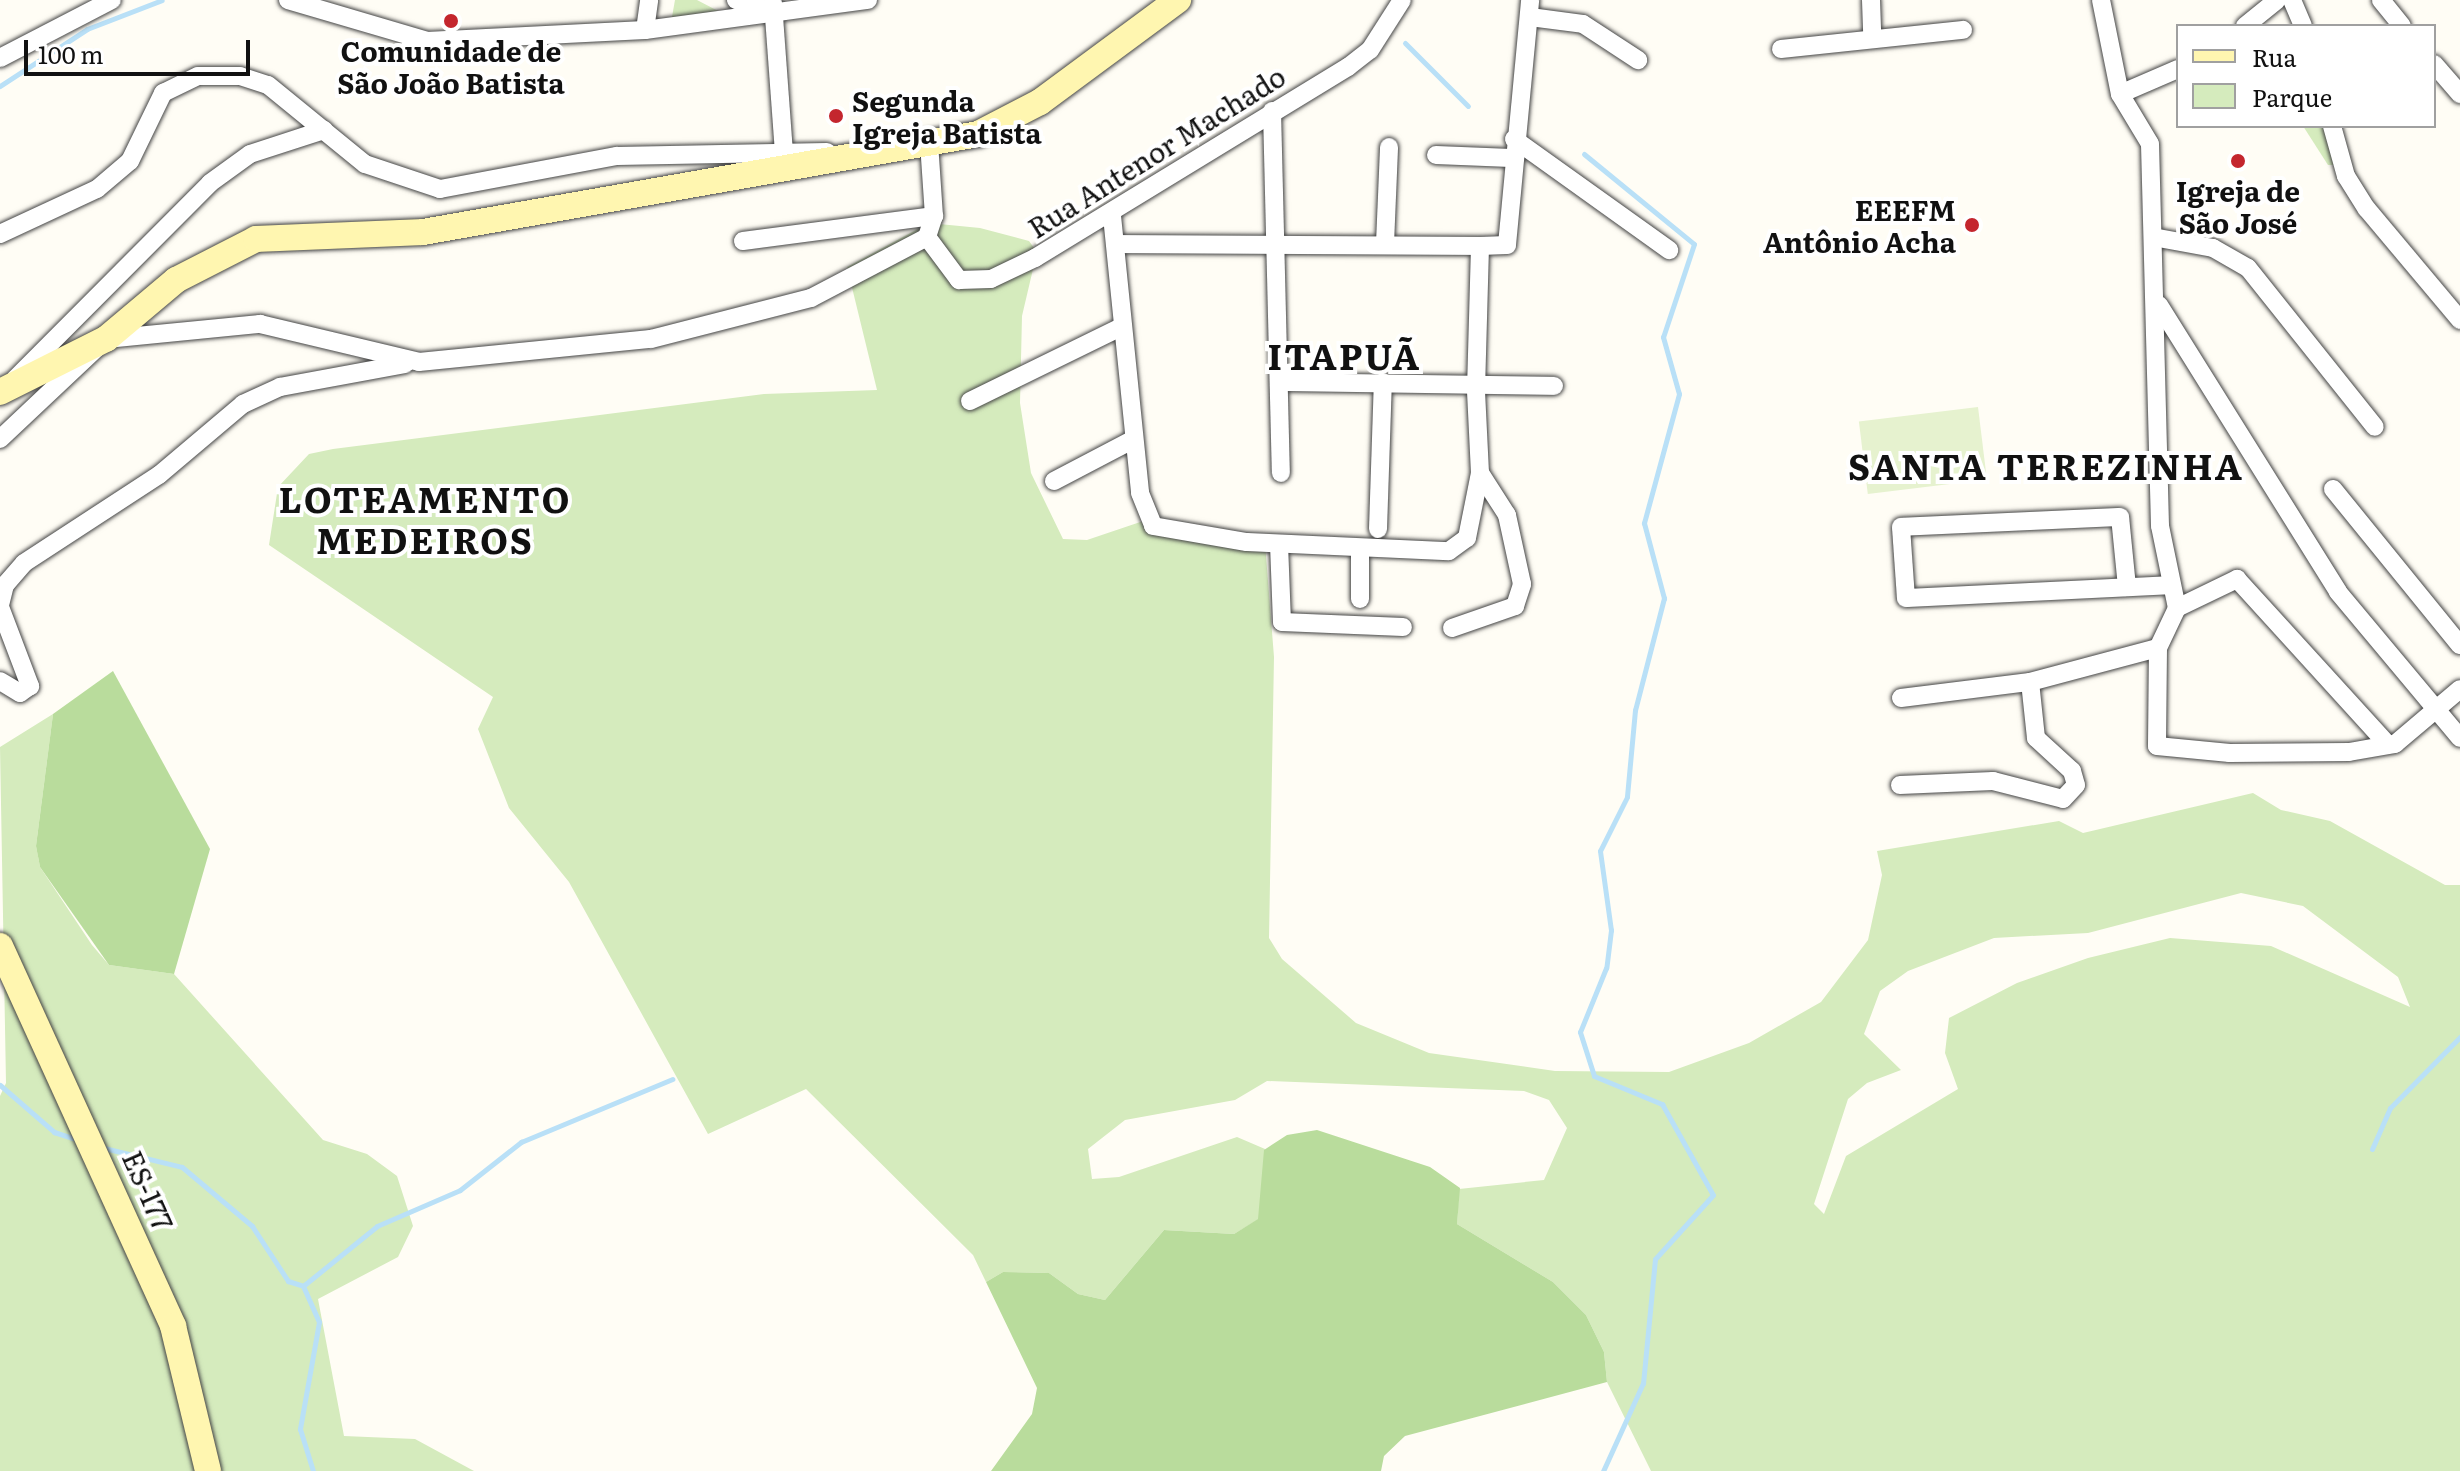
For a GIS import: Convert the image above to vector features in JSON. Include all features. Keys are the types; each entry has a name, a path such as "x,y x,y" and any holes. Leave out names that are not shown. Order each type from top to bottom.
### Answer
{"main road":[{"path":"8,385 106,339 176,280 256,239 423,232 791,157 869,152 929,143 1010,121 1178,0"},
{"name":"ES-177","path":"0,946 173,1326 208,1471"}],"street":[{"path":"0,58 112,0"},
{"path":"288,0 427,41 645,30 773,6 868,0"},
{"path":"645,30 649,0"},
{"path":"736,0 773,6"},
{"name":"Rua Antenor Machado","path":"927,237 947,272 973,282 1112,216 1370,50 1402,0"},
{"path":"1871,0 1872,35"},
{"path":"2101,0 2120,94 2150,144 2159,305 2160,526 2177,608"},
{"path":"2247,24 2277,0"},
{"path":"2292,0 2302,24"},
{"path":"2381,0 2400,24"},
{"path":"0,234 40,221 130,161 163,93 181,82 240,76 308,113 365,164 440,189 617,156 791,157 773,6"},
{"path":"1117,244 1276,241 1507,245 1511,158 1530,8 1583,24 1638,60"},
{"path":"1781,49 1872,35 1963,30"},
{"path":"2436,66 2460,94"},
{"path":"2120,94 2176,70"},
{"path":"1272,111 1281,473"},
{"path":"2333,128 2346,176 2367,209 2460,320"},
{"path":"8,385 210,183 250,154 324,130"},
{"path":"1514,139 1669,250"},
{"path":"0,681 20,693 30,686 0,606 24,563 159,475 243,404 280,387 419,362 651,339 734,322 811,298 927,237 934,216 929,143"},
{"path":"1385,244 1389,147"},
{"path":"1436,155 1511,158"},
{"path":"743,241 934,216"},
{"path":"1112,216 1144,517 1153,526 1279,544 1417,554 1460,546 1480,473 1476,384 1480,246"},
{"path":"2153,237 2213,248 2248,268 2375,427"},
{"path":"2159,305 2338,592 2436,715 2460,738"},
{"path":"0,439 106,339 260,324 419,362"},
{"path":"970,401 1123,326"},
{"path":"1279,382 1554,386"},
{"path":"1378,529 1383,382"},
{"path":"1054,481 1134,439"},
{"path":"1452,628 1515,606 1522,584 1507,515 1480,473"},
{"path":"2333,489 2460,645"},
{"path":"2127,587 2120,517 1901,527 1906,598 2170,585"},
{"path":"1279,544 1282,622 1403,627"},
{"path":"1360,550 1360,599"},
{"path":"2388,745 2237,579 2177,608 2158,648 2157,746 2230,753 2388,745 2436,715 2460,689"},
{"path":"1901,698 2030,682 2158,648"},
{"path":"1900,785 1993,781 2063,799 2076,785 2072,771 2036,738 2030,682"}],"green space":[{"path":"675,0 697,0 741,23 670,28"},
{"path":"2304,128 2327,128 2335,165 2328,165"},
{"path":"929,223 980,228 1029,241 1037,252 1022,316 1020,403 1031,473 1063,539 1087,540 1158,516 1170,526 1265,543 1274,657 1269,938 1282,959 1356,1023 1429,1053 1555,1071 1669,1072 1749,1043 1821,1002 1868,940 1882,875 1877,851 2059,821 2083,833 2253,793 2281,810 2330,821 2445,885 2460,885 2460,1471 1651,1471 1607,1382 1604,1352 1586,1315 1553,1282 1457,1224 1459,1189 1544,1180 1567,1128 1549,1100 1524,1091 1267,1081 1235,1100 1125,1120 1088,1149 1092,1179 1119,1177 1237,1137 1265,1149 1259,1219 1234,1234 1164,1230 1105,1300 1078,1294 1049,1273 1003,1272 986,1282 973,1255 806,1089 708,1134 569,882 509,808 478,729 493,697 269,545 278,487 309,454 333,449 764,394 877,390 847,267","holes":["2241,893 2303,906 2398,977 2410,1007 2271,946 2170,938 2088,958 2017,983 1949,1018 1945,1053 1958,1089 1846,1156 1824,1214 1814,1204 1848,1099 1867,1083 1901,1070 1864,1034 1880,991 1908,971 1994,938 2088,933"]},
{"path":"1978,407 1987,479 1868,494 1859,422"},
{"path":"113,671 210,849 174,974 109,965 40,867 36,846 53,714"},
{"path":"53,714 36,846 40,867 92,945 109,965 174,974 323,1140 367,1154 397,1176 413,1226 398,1257 318,1299 344,1436 415,1439 474,1471 0,1471 0,1096 6,1083 0,747"},
{"path":"1317,1130 1430,1167 1460,1188 1457,1224 1553,1282 1586,1315 1604,1352 1607,1382 1405,1436 1384,1456 1381,1471 991,1471 1032,1414 1037,1388 986,1282 1003,1272 1049,1273 1078,1294 1105,1300 1164,1230 1234,1234 1258,1219 1264,1150 1287,1135"}],"waterway":[{"path":"0,86 87,29 162,0"},
{"path":"1405,43 1468,106"},
{"path":"1584,154 1694,244 1663,337 1679,394 1644,523 1664,598 1635,710 1627,797 1600,851 1611,930 1606,968 1580,1032 1594,1076 1662,1104 1713,1195 1655,1259 1643,1383 1603,1471"},
{"path":"2372,1149 2390,1108 2460,1037"},
{"path":"303,1286 377,1226 460,1190 521,1142 672,1079"},
{"path":"0,1085 54,1132 79,1140"},
{"path":"100,1147 182,1167 252,1226 288,1281 303,1286 319,1322 300,1429 313,1471"}],"place":[{"name":"Comunidade de São João Batista","path":"451,21"},
{"name":"Segunda Igreja Batista","path":"836,116"},
{"name":"Igreja de São José","path":"2238,161"},
{"name":"EEEFM Antônio Acha","path":"1972,225"}],"district":[{"name":"ITAPUÃ","path":"1344,355"},
{"name":"SANTA TEREZINHA","path":"2046,465"},
{"name":"LOTEAMENTO MEDEIROS","path":"425,518"}]}
